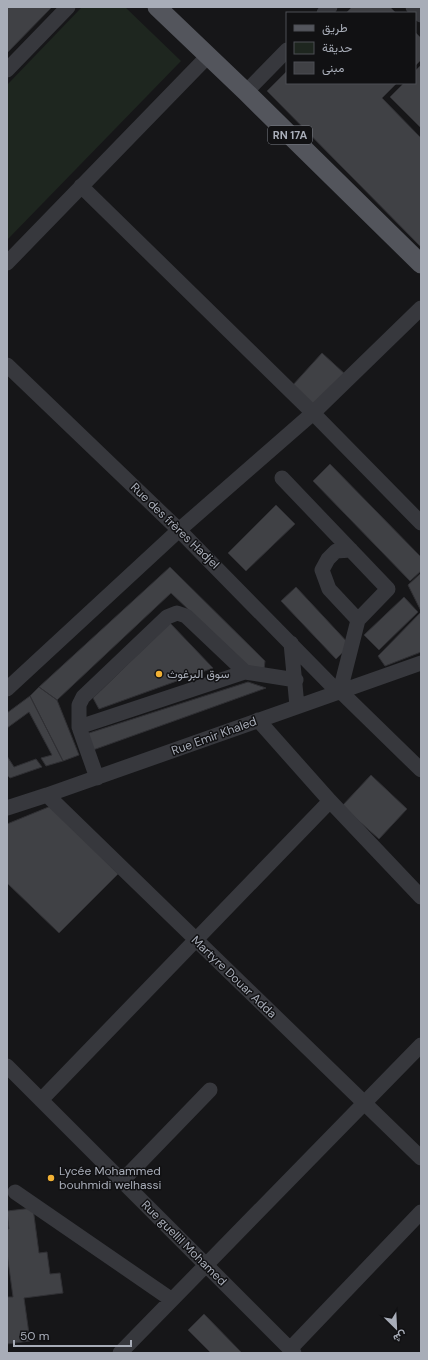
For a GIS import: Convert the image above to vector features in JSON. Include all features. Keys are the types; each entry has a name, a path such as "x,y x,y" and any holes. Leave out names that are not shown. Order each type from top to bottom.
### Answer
{"main road":[{"name":"RN 17A","path":"157,7 421,264"}],"street":[{"path":"7,70 68,7"},
{"path":"413,7 421,15"},
{"path":"246,92 286,51"},
{"path":"7,263 208,56"},
{"path":"81,186 313,413 421,523"},
{"path":"7,689 180,530 313,413 421,308"},
{"name":"Rue des frères Hadjel","path":"7,364 180,530 339,691 421,770"},
{"path":"282,478 388,589 358,620 339,691"},
{"path":"351,550 336,551 328,559 322,570 329,589 358,620"},
{"path":"96,778 79,727 79,705 83,697 167,617 177,613 186,616 244,672"},
{"path":"292,643 297,706"},
{"name":"Rue Emir Khaled","path":"7,808 47,796 421,663"},
{"path":"79,727 244,672 296,680"},
{"path":"258,720 330,801 421,897"},
{"name":"Martyre Douar Adda","path":"47,796 421,1158"},
{"path":"41,1100 330,801"},
{"path":"120,1353 421,1045"},
{"name":"Rue guellil Mohamed","path":"7,1066 292,1351"},
{"path":"122,1181 210,1090"},
{"path":"15,1192 172,1300"},
{"path":"292,1351 421,1212"}],"green space":[{"path":"82,7 125,7 181,61 7,240 7,85"}],"building":[{"path":"7,7 52,7 7,53"},
{"path":"352,7 390,7 395,12 347,12"},
{"path":"416,33 421,38 421,60 416,65"},
{"path":"421,65 421,128 390,97 403,84 416,84 416,70"},
{"path":"286,72 286,84 396,84 382,98 421,138 421,247 267,91"},
{"path":"322,353 346,375 314,408 292,386"},
{"path":"330,464 421,557 421,571 410,581 313,481"},
{"path":"276,505 295,524 246,571 228,553"},
{"path":"170,567 265,661 264,670 250,668 171,593 57,700 39,687"},
{"path":"421,573 421,611 408,585"},
{"path":"296,587 350,645 336,659 281,601"},
{"path":"404,597 418,612 379,650 364,635"},
{"path":"421,612 421,652 385,666 378,656"},
{"path":"170,623 213,668 99,709 93,698"},
{"path":"248,682 266,688 93,750 86,734"},
{"path":"39,687 57,700 79,755 63,761 30,696"},
{"path":"30,696 63,761 46,766 41,758 52,755 29,712 7,728 7,713"},
{"path":"7,756 14,767 36,759 42,767 10,778 7,775"},
{"path":"371,775 407,809 379,839 342,806"},
{"path":"51,806 118,874 59,933 7,883 7,824"},
{"path":"33,1208 39,1253 47,1252 50,1274 60,1273 63,1293 24,1298 30,1341 7,1344 7,1297 13,1297 7,1253 7,1229 9,1229 7,1211"},
{"path":"204,1314 242,1353 211,1353 188,1330"}],"place":[{"name":"سوق البرغوث","path":"159,674"},
{"name":"Lycée Mohammed bouhmidi welhassi","path":"51,1178"}]}
